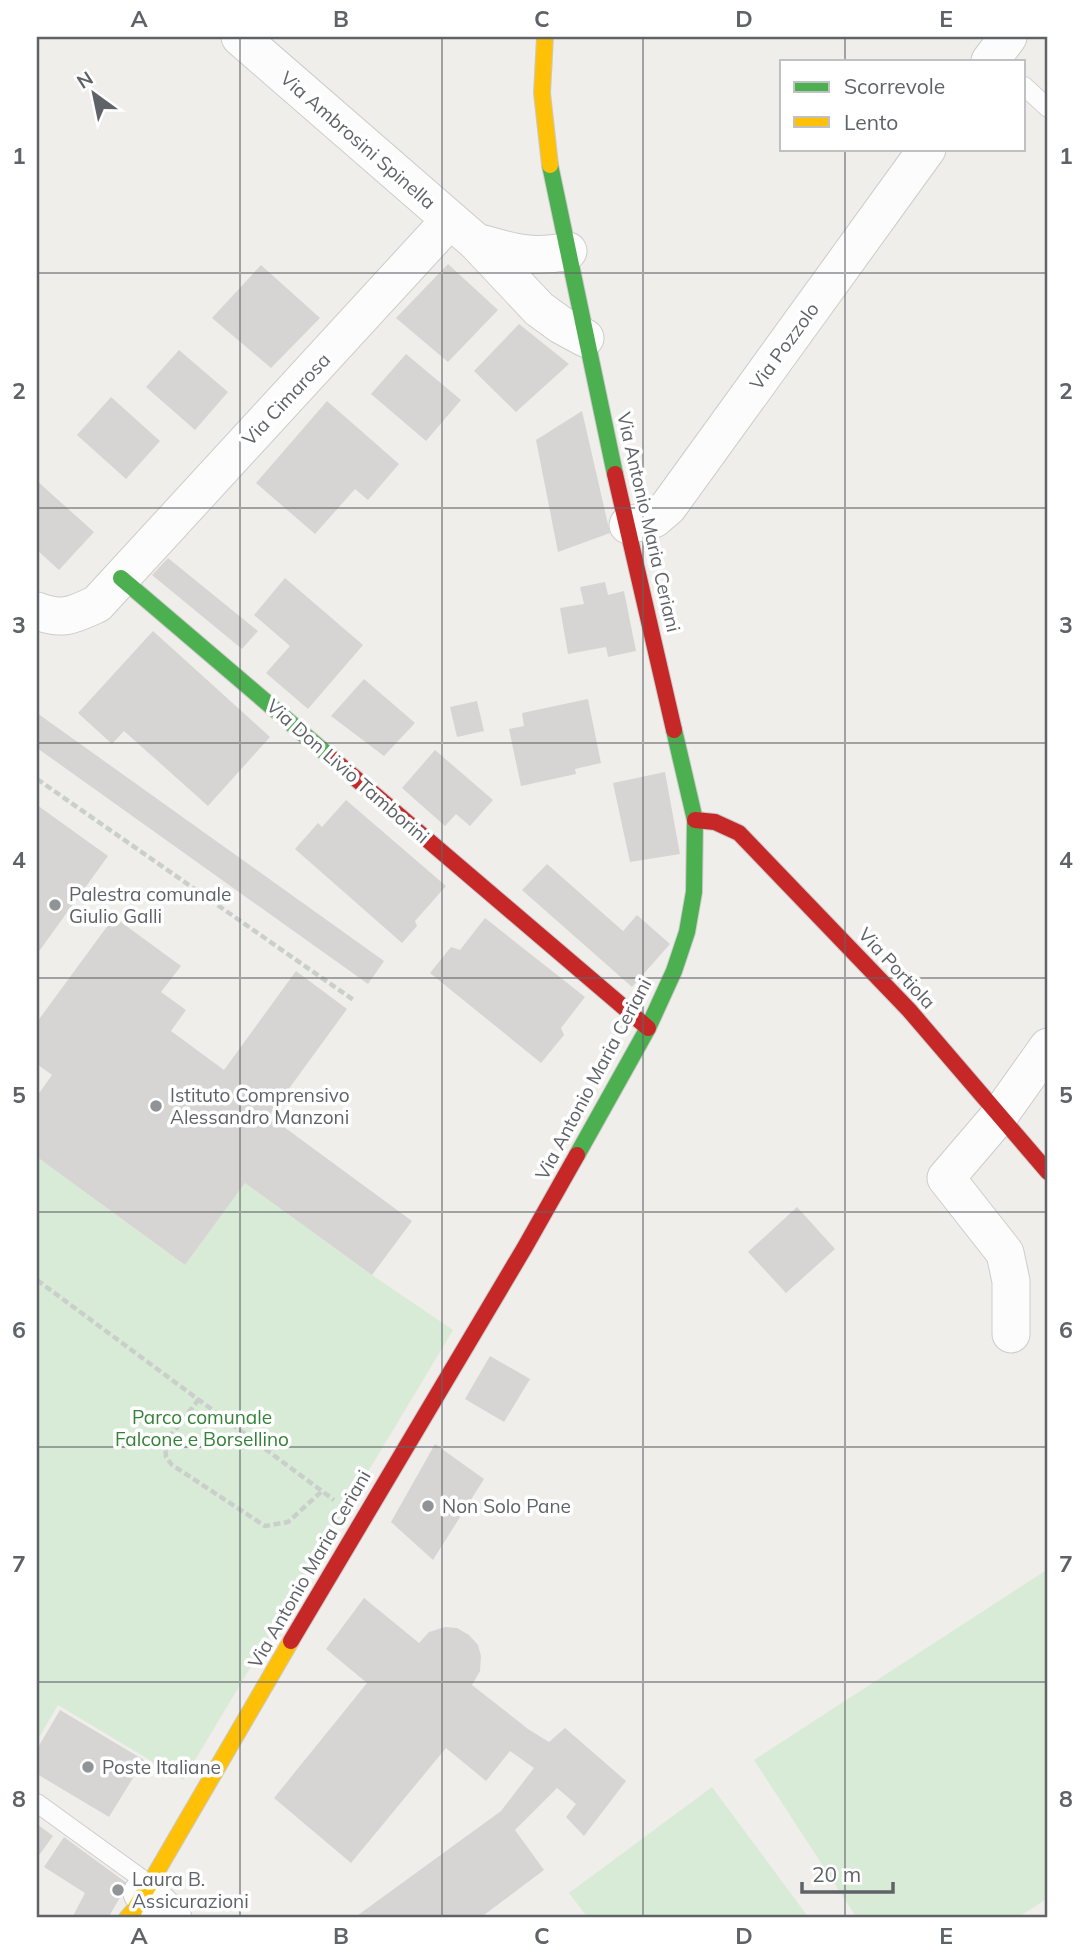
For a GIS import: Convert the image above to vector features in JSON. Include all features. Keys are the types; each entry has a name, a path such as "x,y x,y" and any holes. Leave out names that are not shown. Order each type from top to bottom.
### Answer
{"street":[{"name":"Via Ambrosini Spinella","path":"240,37 463,231 539,309 585,338"},
{"name":"Via Antonio Maria Ceriani","path":"138,1905 525,1247 648,1028 674,971 687,932 694,892 695,820 585,338 568,251 542,110 541,70 545,37"},
{"name":"Via Pozzolo","path":"628,525 654,519 668,507 926,150"},
{"name":"Via Ambrosini Spinella","path":"463,231 513,252 543,256 568,251"},
{"name":"Via Cimarosa","path":"121,578 463,231"},
{"path":"37,611 53,617 74,614 97,604 121,578"},
{"name":"Via Don Livio Tamborini","path":"121,578 648,1028"},
{"name":"Via Portiola","path":"695,820 715,822 739,833 909,1010 1048,1172"},
{"path":"1011,1334 1010,1280 1005,1253 946,1178 999,1116 1048,1047"},
{"path":"138,1905 159,1904 173,1918"}],"lane":[{"path":"1026,88 1048,108"},
{"path":"37,1803 138,1905"}],"path":[{"path":"37,779 355,1001"},
{"path":"37,1280 333,1499"},
{"path":"199,1399 165,1443 166,1457 172,1465 265,1526 288,1522 322,1491"}],"green space":[{"name":"Parco comunale Falcone e Borsellino","path":"37,1157 185,1265 245,1183 453,1330 183,1780 58,1705 37,1741"},
{"path":"1048,1569 1048,1898 1017,1918 857,1918 754,1760"},
{"path":"712,1787 809,1918 588,1918 569,1893"}],"building":[{"path":"448,264 498,310 448,362 396,318"},
{"path":"261,265 320,318 271,368 212,318"},
{"path":"519,324 569,364 516,412 474,371"},
{"path":"179,350 228,392 195,430 146,387"},
{"path":"406,354 461,400 426,441 371,394"},
{"path":"111,397 160,441 126,479 77,435"},
{"path":"327,401 399,464 368,500 355,489 315,534 256,483"},
{"path":"582,411 610,533 558,552 536,440"},
{"path":"37,481 94,532 59,570 37,550"},
{"path":"168,558 258,631 242,649 152,575"},
{"path":"285,578 363,645 308,709 266,673 290,646 254,615"},
{"path":"605,582 608,595 624,591 636,651 608,657 606,647 568,654 560,608 584,604 580,587"},
{"path":"153,631 270,737 208,806 124,731 112,744 78,713"},
{"path":"364,679 415,723 384,756 331,716"},
{"path":"588,699 601,763 575,769 576,774 521,786 509,729 524,726 522,713"},
{"path":"477,701 484,731 457,737 450,707"},
{"path":"37,713 384,961 368,984 37,748"},
{"path":"435,750 493,800 470,826 456,814 445,826 402,788"},
{"path":"665,772 680,854 630,862 613,783"},
{"path":"346,800 446,886 415,921 417,926 402,943 295,849 318,823 322,827"},
{"name":"Palestra comunale Giulio Galli","path":"37,805 108,856 37,954"},
{"path":"547,864 623,931 637,915 670,944 632,987 522,890"},
{"name":"Istituto Comprensivo Alessandro Manzoni","path":"114,917 181,966 161,992 186,1010 171,1031 224,1070 296,971 347,1009 269,1116 412,1221 372,1275 245,1183 185,1265 37,1157 37,1096 52,1075 37,1064 37,1022"},
{"path":"485,918 585,997 561,1028 564,1035 541,1063 430,973 451,947 460,950"},
{"path":"797,1207 835,1249 786,1293 748,1252"},
{"path":"490,1356 530,1379 504,1422 465,1399"},
{"path":"435,1444 484,1479 433,1560 391,1522"},
{"path":"364,1598 419,1643 429,1632 445,1627 457,1628 469,1635 478,1645 481,1656 480,1671 472,1685 549,1742 565,1728 626,1781 584,1836 566,1817 576,1804 557,1788 515,1830 544,1870 480,1918 354,1918 501,1811 534,1768 510,1751 486,1781 446,1748 351,1863 274,1798 367,1683 326,1649"},
{"name":"Poste Italiane","path":"60,1710 144,1760 109,1817 37,1774 37,1749"},
{"path":"37,1824 53,1836 37,1858"},
{"path":"64,1837 128,1884 108,1918 72,1918 85,1893 44,1867"}],"traffic: fast":[{"path":"550,165 615,474"},
{"path":"121,578 334,760"},
{"path":"577,1155 648,1028 674,971 687,932 694,892 695,820 674,730"}],"traffic: slow":[{"path":"545,37 542,93 550,165"},
{"path":"127,1918 135,1909 291,1641"}],"traffic: jam":[{"path":"615,474 674,730"},
{"path":"334,760 648,1028"},
{"path":"695,820 715,822 739,833 909,1010 1048,1172"},
{"path":"291,1641 577,1155"}],"place":[{"name":"Palestra comunale Giulio Galli","path":"55,905"},
{"name":"Istituto Comprensivo Alessandro Manzoni","path":"156,1106"},
{"name":"Non Solo Pane","path":"428,1506"},
{"name":"Poste Italiane","path":"88,1767"},
{"name":"Laura B. Assicurazioni","path":"118,1890"}]}
